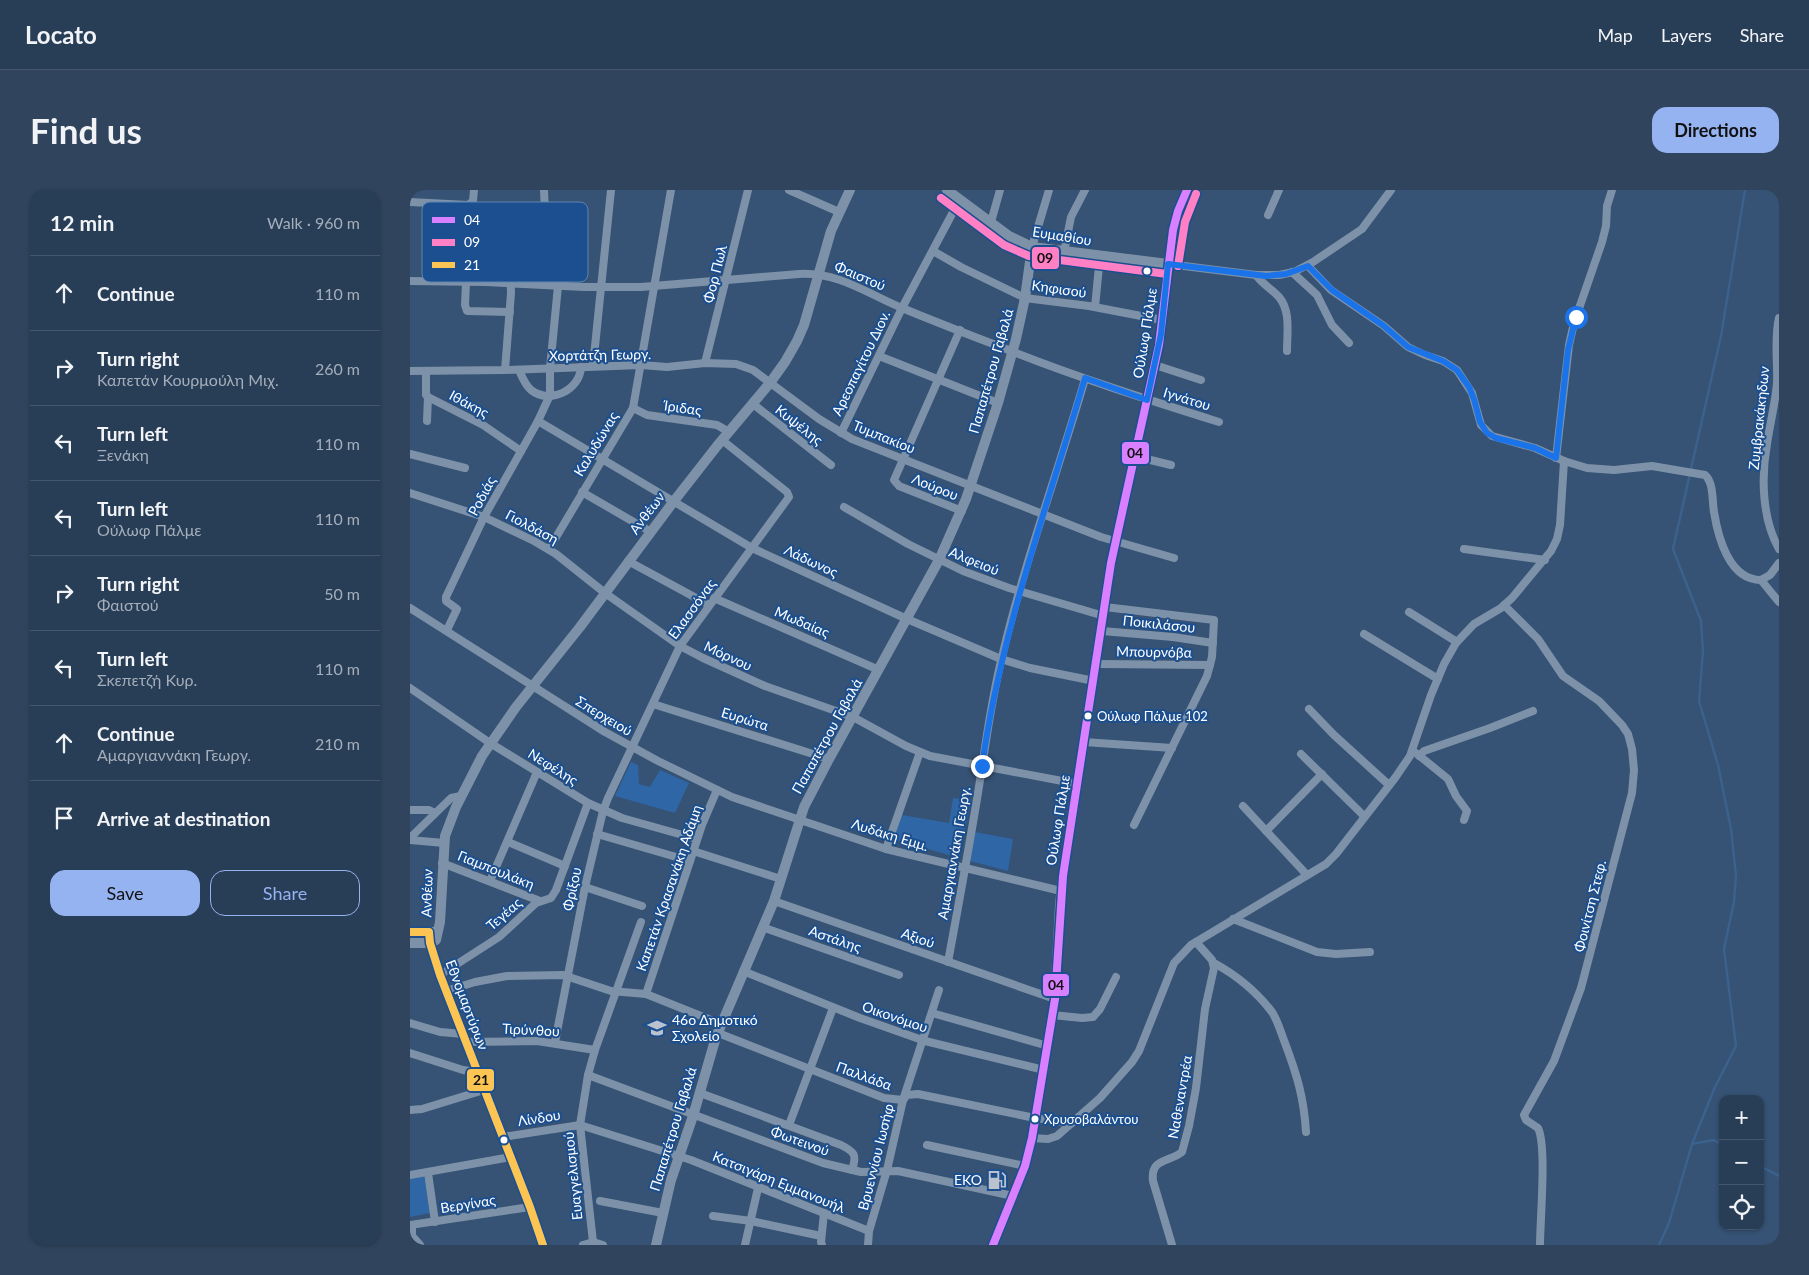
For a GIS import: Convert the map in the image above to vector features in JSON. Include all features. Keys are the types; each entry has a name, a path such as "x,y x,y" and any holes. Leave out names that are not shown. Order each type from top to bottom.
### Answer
{"street":[{"path":"471,202 474,190"},
{"path":"593,366 611,190"},
{"name":"Καλυδώνας","path":"549,549 633,408 671,190"},
{"name":"Φορ Πωλ","path":"705,363 748,190"},
{"path":"789,190 839,212"},
{"name":"Ανθέων","path":"434,932 444,843 448,825 461,796 490,743 674,501 770,383 797,342 804,325 831,231 850,190"},
{"name":"Ευμαθίου","path":"948,190 1009,236 1032,247 1168,264"},
{"path":"991,222 1000,190"},
{"path":"1032,247 1049,190"},
{"path":"1064,252 1071,217 1084,190"},
{"name":"Ούλωφ Πάλμε","path":"992,1245 1025,1166 1032,1138 1054,999 1061,891 1115,542 1155,365 1175,219 1186,190"},
{"path":"1268,214 1279,190"},
{"path":"1168,264 1256,275 1279,275 1292,272 1308,266 1362,229 1391,190"},
{"path":"1032,1138 1044,1140 1054,1138 1100,1098 1132,1062 1174,963 1183,952 1232,919 1331,860 1364,816 1416,753 1426,709 1448,657 1457,642 1474,624 1504,605 1545,560 1556,542 1559,530 1560,460 1569,345 1574,323 1602,242 1606,226 1607,206 1612,190"},
{"name":"Αρεοπαγίτου Διον.","path":"841,433 902,308 960,199"},
{"name":"Παπαπέτρου Γαβαλά","path":"656,1245 671,1180 720,1028 774,901 800,819 829,759 880,670 939,560 962,511 998,403 1012,352 1025,298 1032,247"},
{"name":"Κηφισού","path":"933,251 961,267 1025,298 1094,307 1162,320"},
{"name":"Ευμαθίου","path":"1094,307 1100,256"},
{"path":"1308,266 1332,290 1384,326 1408,347 1443,361 1457,370 1469,387 1480,422 1487,433 1496,438 1535,448 1560,460 1587,468 1606,470 1649,466 1702,474 1710,481 1715,520 1728,557 1744,575 1752,579 1761,580 1770,575 1779,563"},
{"path":"1292,272 1317,296 1332,325 1349,343"},
{"name":"Φαιστού","path":"466,282 601,288 818,274 839,279 902,308 1012,352 1147,400"},
{"path":"1256,275 1278,297 1285,307 1287,350"},
{"path":"466,282 465,306 467,311 510,312"},
{"path":"505,370 511,283"},
{"name":"Ροδιάς","path":"448,630 457,609 446,601 446,597 484,517 538,421 550,395 550,368 558,286"},
{"name":"Ζυμβρακάκηδων","path":"1779,318 1777,384 1765,456 1764,480 1770,527 1779,549"},
{"path":"903,458 960,330"},
{"path":"879,356 998,403"},
{"name":"Χορτάτζη Γεωργ.","path":"410,371 519,370 641,365 667,367 705,363 736,364 754,370 770,383"},
{"path":"1155,365 1201,380"},
{"path":"519,370 530,389 537,393 550,395 567,392 574,386 580,374 581,366"},
{"name":"Ιθάκης","path":"426,371 426,395 428,397 483,425 521,452"},
{"name":"Αμαργιαννάκη Γεωργ.","path":"948,962 1001,659 1042,514 1063,454 1085,378"},
{"name":"Τυμπακίου","path":"770,383 804,409 841,433 1115,542 1174,558"},
{"path":"427,421 428,397"},
{"name":"Ιγνάτου","path":"1147,400 1219,422"},
{"name":"Κυψέλης","path":"752,404 831,465"},
{"name":"Ίριδας","path":"633,408 647,415 717,425 726,436 787,492 789,496"},
{"name":"Λάδωνος","path":"538,421 752,548 907,619 1001,659 1030,668 1094,681"},
{"path":"410,454 466,468"},
{"path":"1134,456 1171,465"},
{"name":"Λούρου","path":"903,458 895,476 896,484 962,511"},
{"name":"Γιολδάση","path":"410,492 484,517 549,549 605,593"},
{"path":"582,492 651,532"},
{"name":"Ελασσόνας","path":"632,747 680,646 789,496"},
{"name":"Αλφειού","path":"844,507 939,560 984,579 1020,590 1105,611 1214,620 1213,643"},
{"path":"1464,549 1545,560"},
{"path":"628,562 709,605"},
{"path":"1761,580 1779,602"},
{"name":"Μόρνου","path":"605,593 680,646 702,658 765,686 853,717 920,752 942,758 1078,784"},
{"name":"Μωδαίας","path":"714,598 880,670"},
{"name":"Φοινίτση Στεφ.","path":"1504,605 1538,639 1560,673 1594,696 1618,720 1629,738 1634,764 1634,782 1631,799 1586,975 1554,1062 1524,1116 1526,1120 1538,1128 1541,1139 1540,1245"},
{"name":"Σπερχειού","path":"410,608 448,630 532,686 632,747 717,790 800,819"},
{"path":"1409,612 1457,642"},
{"name":"Ποικιλάσου","path":"1102,631 1173,637 1213,643"},
{"path":"1364,634 1438,679"},
{"path":"1134,825 1204,682 1210,665 1213,643"},
{"name":"Μπουρνόβα","path":"1097,664 1210,665"},
{"name":"Νεφέλης","path":"410,688 490,743 603,811 697,839"},
{"name":"Ευρώτα","path":"653,704 829,759"},
{"path":"1309,709 1389,785"},
{"path":"1416,753 1533,711"},
{"path":"1084,742 1172,748"},
{"name":"Φρίξου","path":"555,1042 585,886 603,811 632,747"},
{"path":"886,849 920,752"},
{"path":"1416,753 1449,781 1456,796 1467,811 1464,820"},
{"path":"1301,754 1364,816"},
{"path":"490,881 537,772"},
{"path":"1266,831 1322,774"},
{"name":"Καπετάν Κρασανάκη Αδάμη","path":"646,994 697,839 717,790"},
{"path":"410,839 452,798 461,796"},
{"name":"Τεγέας","path":"440,975 499,937 534,905 552,896 588,803"},
{"path":"1242,806 1307,875"},
{"path":"410,810 429,810 435,813"},
{"name":"Λυδάκη Εμμ.","path":"800,819 886,849 1061,891"},
{"path":"598,834 690,861"},
{"path":"410,839 444,843"},
{"path":"508,842 565,866"},
{"path":"693,851 781,879"},
{"name":"Γιαμπουλάκη","path":"442,862 540,901"},
{"path":"585,886 642,906"},
{"name":"Αξιού","path":"774,901 1054,999"},
{"path":"1232,919 1317,952 1336,954 1370,952"},
{"name":"Ευαγγελισμού","path":"593,1242 580,1125 588,1075 595,1050 642,922"},
{"name":"Αστάλης","path":"762,927 899,975"},
{"path":"410,932 434,932"},
{"name":"Εθνομαρτύρων","path":"434,932 431,943 440,975 543,1245"},
{"path":"1196,942 1214,963 1229,971 1250,988 1263,1001 1276,1019 1301,1090 1306,1132"},
{"path":"410,943 431,943"},
{"name":"Ναθεναντρέα","path":"1172,1245 1153,1181 1153,1174 1160,1162 1181,1153 1185,1144 1196,1088 1204,1017 1214,963"},
{"name":"Οικονόμου","path":"743,971 833,1008 923,1040 1044,1070"},
{"path":"446,991 475,982 507,976 550,974 568,976 616,992 646,994 720,1028"},
{"path":"1052,1015 1082,1018 1093,1017 1100,1009 1116,977"},
{"name":"Βρυεννίου Ιωσήφ","path":"868,1245 869,1231 887,1170 903,1100 939,990"},
{"path":"789,1125 833,1008"},
{"path":"932,1013 1048,1046"},
{"name":"Τιρύνθου","path":"410,1023 465,1038 555,1042 595,1050"},
{"name":"Παλλάδα","path":"720,1028 810,1069 884,1098 903,1100 908,1095 918,1094 1035,1118 1072,1123"},
{"path":"410,1053 463,1070 478,1072"},
{"name":"Φωτεινού","path":"588,1075 808,1158 861,1172 887,1170 907,1173 1013,1196"},
{"path":"410,1110 422,1109 484,1090"},
{"path":"700,1093 841,1145 855,1155 852,1170"},
{"name":"Λίνδου","path":"503,1137 580,1125"},
{"name":"Κατσιγάρη Εμμανουήλ","path":"580,1125 679,1156 869,1231"},
{"path":"927,1145 1025,1166"},
{"path":"410,1175 511,1158"},
{"path":"428,1173 436,1222"},
{"path":"745,1245 758,1188"},
{"path":"600,1201 663,1213"},
{"name":"Βεργίνας","path":"411,1225 530,1207"},
{"path":"822,1245 821,1236 824,1213"},
{"path":"714,1216 751,1221 821,1236"},
{"path":"411,1225 412,1236 420,1245"},
{"path":"583,1245 593,1242 603,1245"},
{"path":"1164,1245 1172,1245"}],"shaded area":[{"path":"631,762 638,765 639,784 650,787 660,770 689,783 675,813 615,796"},
{"path":"953,798 971,800 959,858 893,839 902,815 949,823"},
{"path":"975,832 1013,839 1008,871 970,861"},
{"path":"424,1174 430,1213 410,1217 410,1178"}],"waterway":[{"path":"1659,1245 1669,1223 1692,1144 1715,1087 1736,1046 1724,949 1734,902 1736,876 1731,829 1718,765 1699,701 1703,651 1701,621 1673,549 1721,336 1745,190"},
{"path":"1692,1144 1714,1140 1719,1143"},
{"path":"1764,1168 1779,1176"}],"transit line":[{"name":"04","path":"993,1245 1025,1166 1032,1138 1055,999 1063,876 1111,563 1159,345 1173,230 1178,211 1187,190"},
{"name":"09","path":"1178,266 1185,222 1196,194"},
{"name":"09","path":"941,198 1004,245 1029,256 1167,274"},
{"name":"21","path":"410,932 429,932 430,943 440,975 543,1245"}],"place":[{"name":"Ούλωφ Πάλμε 102","path":"1088,716"},
{"name":"46ο Δημοτικό Σχολείο","path":"657,1028"},
{"name":"Χρυσοβαλάντου","path":"1035,1119"},
{"name":"EKO","path":"997,1180"}],"route":[{"path":"982,766 1001,659 1042,514 1063,454 1085,378 1147,400 1161,334 1168,264 1266,276 1286,274 1308,266 1332,290 1384,326 1408,347 1443,361 1457,370 1469,387 1480,422 1487,433 1496,438 1535,448 1556,458 1568,350 1576,317"}]}
